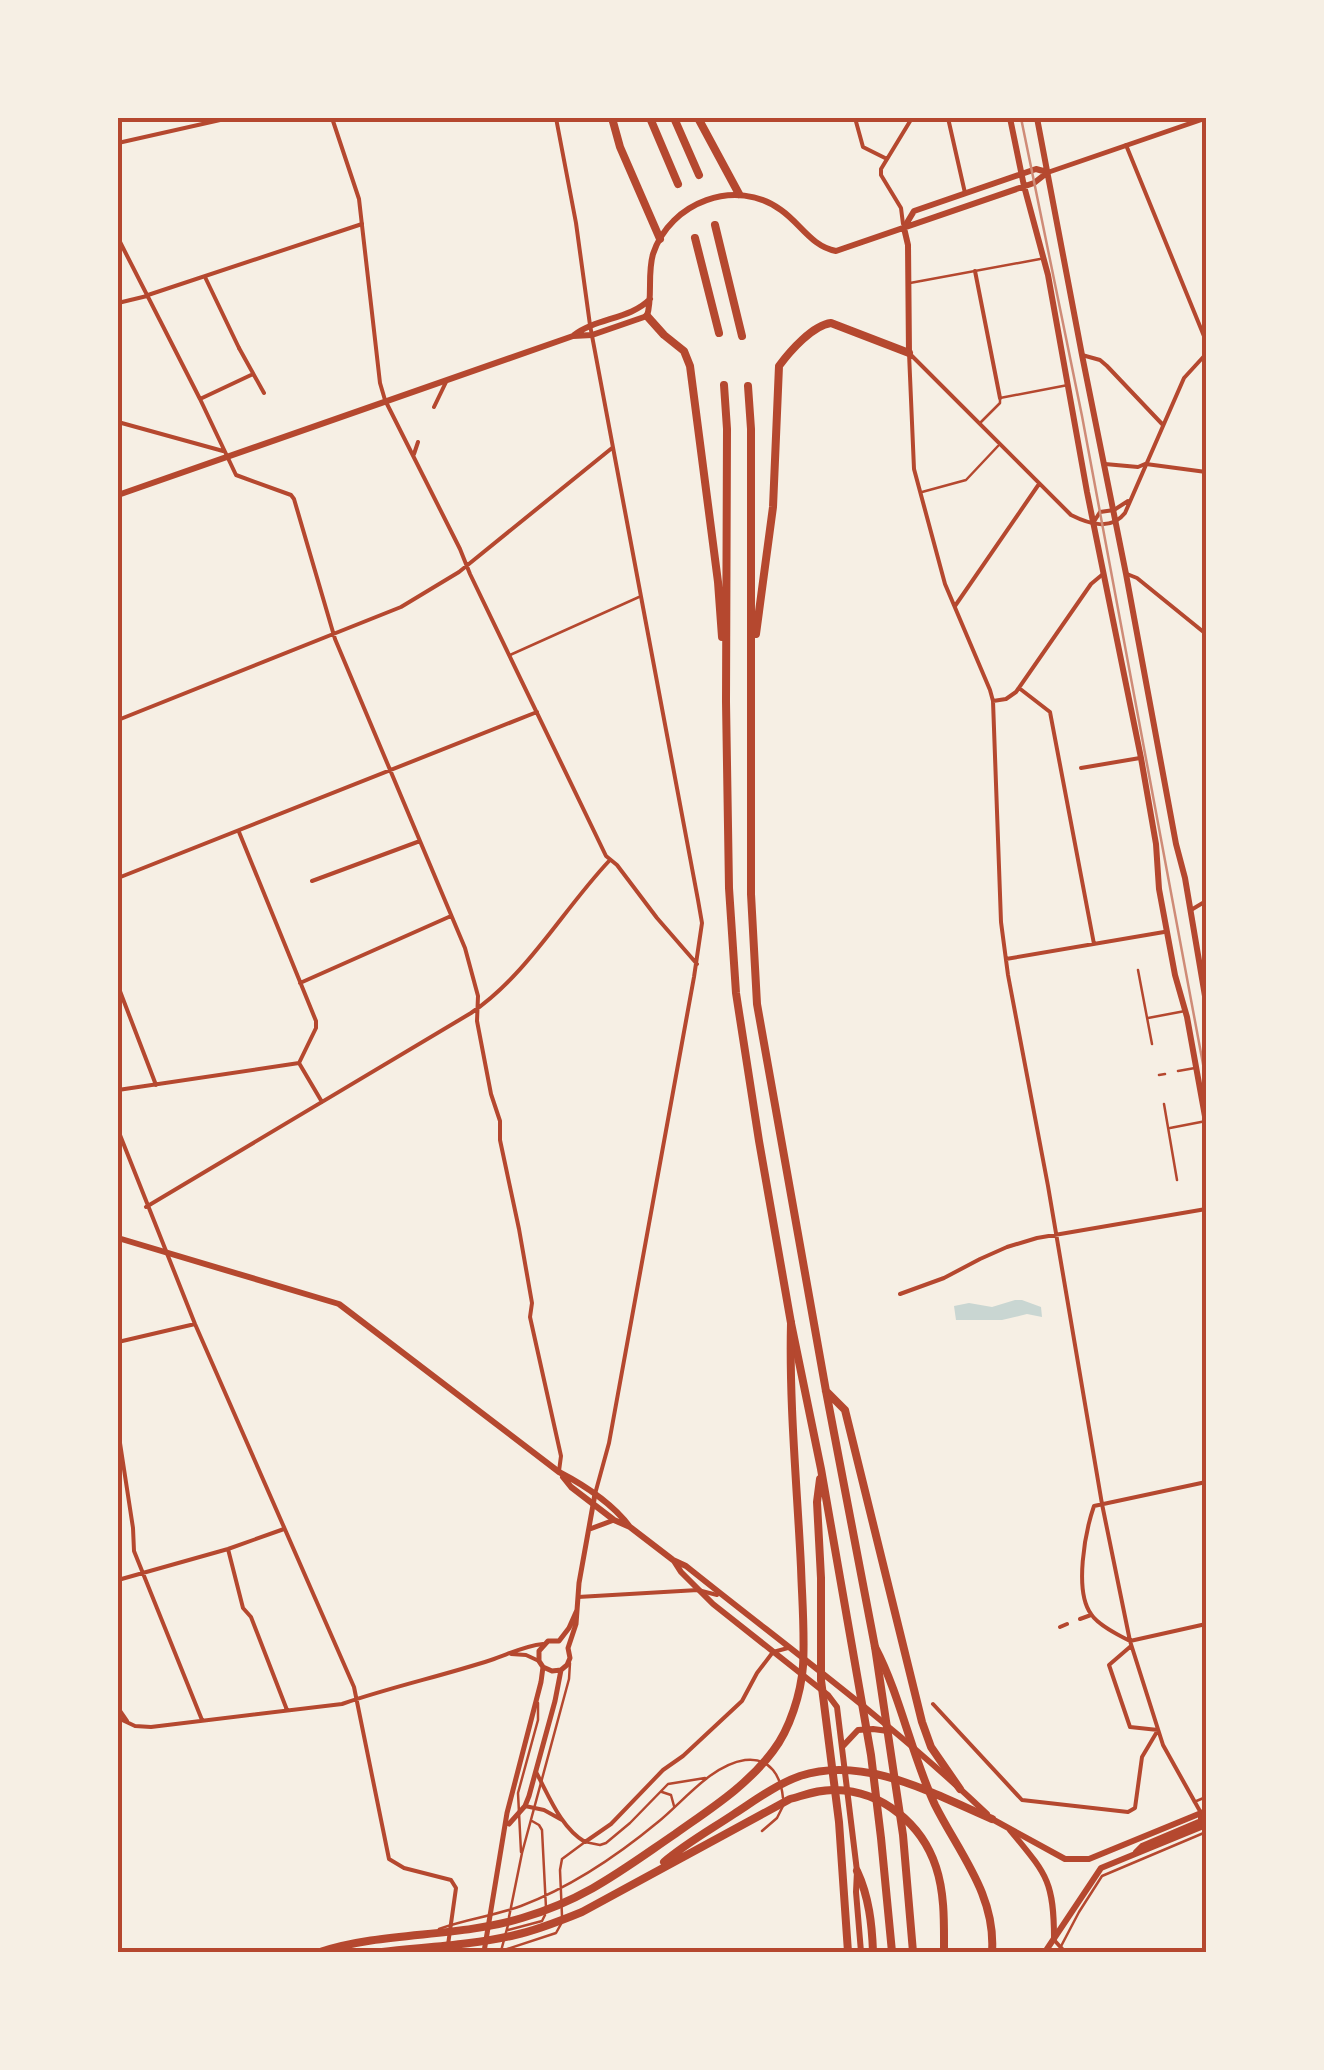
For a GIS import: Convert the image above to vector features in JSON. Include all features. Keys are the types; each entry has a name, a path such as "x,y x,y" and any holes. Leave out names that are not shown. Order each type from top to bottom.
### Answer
{"highway":[{"path":"612,118 620,147 660,239"},
{"path":"650,118 678,184"},
{"path":"674,118 699,175"},
{"path":"698,118 739,194"},
{"path":"715,225 742,336"},
{"path":"695,238 719,333"},
{"path":"647,316 684,350 690,366 718,582 726,702"},
{"path":"752,664 772,508 779,366 812,330 825,323 908,353"},
{"path":"724,385 729,888 736,993 791,1323 871,1756 892,1952"},
{"path":"748,386 752,449 750,894 757,1004 875,1648 902,1834 913,1952"},
{"path":"320,1952 431,1932 480,1928 554,1908 610,1880 718,1804 775,1749 789,1722 803,1668 791,1323"},
{"path":"826,1391 845,1410 922,1722 931,1748 960,1788"},
{"path":"821,1470 817,1502 821,1680 839,1822 848,1952"},
{"path":"875,1648 889,1674 935,1804 983,1893 992,1927 992,1952"},
{"path":"648,1874 744,1807 798,1776 861,1772 882,1776 992,1819"},
{"path":"382,1952 515,1936 549,1926 790,1799 821,1791 854,1792 881,1802 905,1818 927,1847 940,1884 944,1952"},
{"path":"857,1871 868,1903 873,1952"}],"main road":[{"path":"1010,118 1070,385 1156,844 1177,982 1206,1122"},
{"path":"1037,118 1158,754 1191,910 1200,933 1206,1002"},
{"path":"908,353 908,245 904,228 914,211 1036,169 1048,172"},
{"path":"573,336 592,335 647,316 650,266 660,239 672,221 708,199 739,194 754,197 778,207 824,249 836,251 1038,181 1048,172"},
{"path":"118,495 225,454 573,336 590,325 641,307 650,299"},
{"path":"118,1238 340,1304 559,1472 582,1484 630,1527"},
{"path":"559,1472 571,1487 686,1566 894,1732 992,1819 1065,1859 1089,1859 1204,1812"},
{"path":"673,1560 698,1590 837,1707 857,1871 861,1952"},
{"path":"843,1746 858,1730 894,1732"},
{"path":"1135,1853 1142,1846 1200,1821 1204,1812"},
{"path":"1045,1952 1101,1868 1206,1829"},
{"path":"1010,1830 1035,1860 1050,1887 1054,1939"}],"street":[{"path":"118,143 229,118"},
{"path":"332,118 359,199 378,369 386,400 609,861 617,865 697,964"},
{"path":"507,1654 526,1655 552,1672 566,1667 570,1658 568,1648 576,1624 595,1494 608,1443 702,923 590,325 556,118"},
{"path":"856,118 863,147 887,160"},
{"path":"904,228 901,208 882,169 912,118"},
{"path":"948,118 965,193"},
{"path":"1048,172 1206,118"},
{"path":"1126,145 1206,341"},
{"path":"118,304 362,224"},
{"path":"118,238 238,478 294,499 332,633 465,948 478,996 477,1020 529,1284 530,1317 561,1456 559,1472"},
{"path":"975,271 1000,398"},
{"path":"205,276 264,393"},
{"path":"908,353 1071,515 1102,525 1116,522 1125,513 1184,378 1206,354"},
{"path":"908,353 913,459 920,492 945,584 993,701 1006,959 1102,1504 1131,1643 1158,1730 1194,1802 1204,1812"},
{"path":"1082,355 1100,360 1163,425"},
{"path":"200,400 252,374"},
{"path":"434,407 448,379"},
{"path":"118,422 225,454"},
{"path":"414,454 418,442"},
{"path":"118,720 401,606 435,588 614,447"},
{"path":"1105,464 1146,464 1206,472"},
{"path":"954,606 1039,484"},
{"path":"1094,523 1100,512 1114,510 1132,498"},
{"path":"993,701 1006,699 1019,688 1091,584 1103,574"},
{"path":"1126,574 1137,578 1204,632 1206,622"},
{"path":"1019,688 1050,712 1094,944"},
{"path":"118,878 537,712"},
{"path":"1080,768 1140,758"},
{"path":"238,830 316,1028 299,1062"},
{"path":"312,882 420,840"},
{"path":"146,1207 478,1009 515,975 609,861"},
{"path":"1191,910 1206,901"},
{"path":"300,984 452,916"},
{"path":"1006,959 1168,931"},
{"path":"118,986 156,1085"},
{"path":"118,1090 299,1062"},
{"path":"299,1062 322,1102"},
{"path":"118,1130 194,1324 354,1687 389,1859 404,1868 451,1880 456,1888 447,1952"},
{"path":"900,1294 944,1278 1007,1247 1038,1238 1206,1210"},
{"path":"118,1342 194,1324"},
{"path":"118,1430 134,1552 202,1720"},
{"path":"1131,1643 1091,1615 1082,1593 1087,1527 1094,1506 1206,1482"},
{"path":"590,1529 614,1520"},
{"path":"118,1580 284,1529"},
{"path":"228,1549 243,1608 288,1710"},
{"path":"578,1597 698,1590 722,1596"},
{"path":"559,1640 576,1610"},
{"path":"1080,1619 1091,1615"},
{"path":"1060,1627 1067,1624"},
{"path":"1158,1730 1130,1728 1108,1666 1131,1643 1206,1624"},
{"path":"118,1718 150,1727 342,1704 552,1640 559,1640 568,1648"},
{"path":"484,1952 508,1814 538,1698 539,1651 543,1644"},
{"path":"536,1772 563,1820 585,1842 611,1824 663,1770 742,1701 773,1652 790,1649"},
{"path":"507,1826 525,1806 556,1702 560,1670"},
{"path":"932,1704 1022,1800 1128,1812 1135,1808 1142,1757 1158,1730"},
{"path":"118,1708 130,1724"},
{"path":"525,1806 563,1820"},
{"path":"1054,1939 1061,1951"}],"lane":[{"path":"909,283 1044,258"},
{"path":"979,424 1000,403 1000,398 1070,385"},
{"path":"920,492 966,480 1000,444"},
{"path":"508,656 640,596"},
{"path":"1138,970 1152,1044"},
{"path":"1147,1018 1185,1011"},
{"path":"1178,1071 1196,1068"},
{"path":"1159,1074 1165,1074"},
{"path":"1164,1104 1177,1180"},
{"path":"1168,1128 1206,1122"},
{"path":"501,1952 522,1854 569,1679 570,1658"},
{"path":"522,1854 518,1793 538,1720 538,1698"},
{"path":"431,1932 522,1906 574,1881 662,1820 690,1791 735,1762 754,1760 770,1766 777,1774 784,1796 782,1808 762,1831"},
{"path":"501,1952 558,1932 563,1915 562,1859 585,1842 606,1843 668,1784 710,1778"},
{"path":"660,1792 671,1795 674,1806"},
{"path":"1194,1802 1206,1797"},
{"path":"506,1930 545,1917 542,1830 532,1821 520,1826"},
{"path":"1061,1951 1102,1876 1206,1829"},
{"path":"1101,1868 1118,1869"}],"shaded area":[{"path":"1015,1300 1041,1307 1042,1317 1027,1314 1002,1320 956,1320 954,1306 969,1303 992,1307"}],"tram line":[{"path":"1021,118 1082,416 1206,1080"}]}
